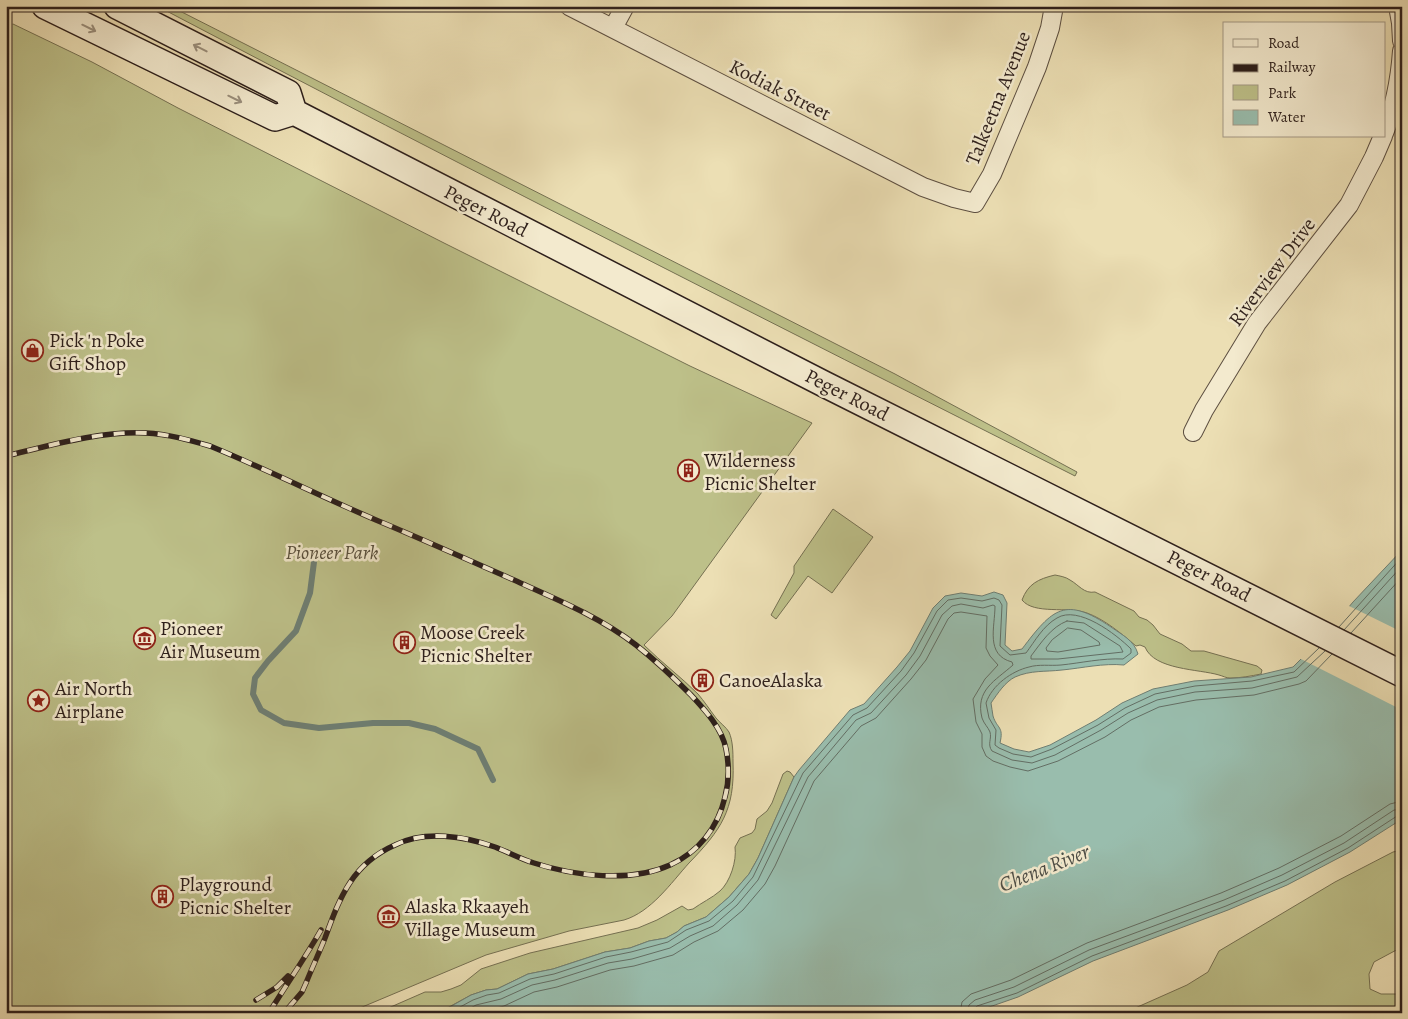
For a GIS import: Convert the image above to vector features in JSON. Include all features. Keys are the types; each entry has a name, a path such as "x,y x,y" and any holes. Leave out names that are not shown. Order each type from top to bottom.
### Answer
{"main road":[{"path":"45,6 275,118 294,112 288,93 117,6"},
{"name":"Peger Road","path":"294,112 824,384 1402,674"}],"street":[{"name":"Kodiak Street","path":"569,6 923,186 954,198 975,203"},
{"path":"613,28 625,6"},
{"name":"Talkeetna Avenue","path":"975,203 992,174 1037,67 1050,28 1054,6"},
{"path":"1398,6 1402,41"},
{"name":"Riverview Drive","path":"1386,129 1395,100 1402,51"},
{"name":"Riverview Drive","path":"1193,432 1204,410 1257,323 1348,205 1371,164 1383,138"}],"green space":[{"path":"157,6 170,6 895,374 1077,472 1075,476 500,184"},
{"name":"Pioneer Park","path":"13,24 92,62 178,108 690,366 812,423 672,616 644,645 698,694 729,732 732,747 733,779 728,806 718,829 668,888 643,911 624,920 569,931 486,955 348,1013 6,1013 6,26"},
{"path":"833,509 873,537 832,593 808,576 776,619 771,615 794,573 794,566"},
{"path":"1055,575 1067,578 1085,590 1095,592 1134,611 1139,617 1153,625 1160,634 1182,644 1191,651 1204,651 1257,666 1262,670 1261,674 1229,678 1167,664 1150,655 1145,647 1136,646 1113,627 1087,613 1071,610 1043,609 1027,605 1022,600 1024,594 1034,583"},
{"path":"787,771 794,777 758,858 749,874 729,897 706,917 684,926 666,938 649,941 630,948 605,952 553,969 528,974 497,989 471,995 438,1013 377,1013 425,992 441,992 461,985 481,969 530,953 638,928 682,906 688,910 693,909 717,894 724,887 734,865 735,847 740,838 752,833 755,829 757,819 767,811 772,803 783,774"},
{"path":"1402,850 1402,947 1374,962 1369,974 1370,989 1381,994 1402,994 1402,1013 1124,1013 1187,985 1208,972 1219,951 1335,882 1393,852"}],"water":[{"name":"Chena River","path":"1402,550 1402,819 1350,852 1287,885 1228,910 1093,961 1018,997 972,1013 439,1013 471,995 497,989 528,974 553,969 605,952 630,948 649,941 666,938 684,926 706,917 729,897 749,874 799,770 850,710 864,704 897,667 910,651 933,608 945,596 961,593 982,596 994,592 1003,595 1007,603 1005,645 1012,651 1022,649 1052,616 1061,611 1071,610 1095,617 1127,638 1134,645 1138,654 1124,665 1101,665 1032,672 1015,677 1005,685 991,703 993,716 1001,730 1000,743 1014,749 1029,752 1050,745 1096,720 1122,703 1153,689 1194,681 1251,677 1293,667 1327,633"}],"pier":[{"path":"1347,605 1402,632 1402,710 1299,658"}],"waterway":[{"path":"314,562 310,593 296,631 255,678 253,694 261,710 284,723 319,728 373,723 409,723 435,729 478,749 493,780"}],"railway":[{"path":"6,456 93,436 128,433 162,435 210,446 514,580 593,617 636,645 664,669 701,706 721,734 726,749 728,767 727,785 722,808 706,837 680,860 655,871 620,876 602,876 550,868 471,840 445,836 419,837 407,840 380,853 368,862 350,883 336,909 302,992 284,1013"},
{"path":"269,1013 321,930"},
{"path":"256,1000 277,987 288,976"}],"place":[{"name":"Pick 'n Poke Gift Shop","path":"33,351"},
{"name":"Wilderness Picnic Shelter","path":"688,471"},
{"name":"Pioneer Air Museum","path":"144,639"},
{"name":"Moose Creek Picnic Shelter","path":"404,643"},
{"name":"CanoeAlaska","path":"703,680"},
{"name":"Air North Airplane","path":"39,700"},
{"name":"Playground Picnic Shelter","path":"163,896"},
{"name":"Alaska Rkaayeh Village Museum","path":"389,917"}]}
